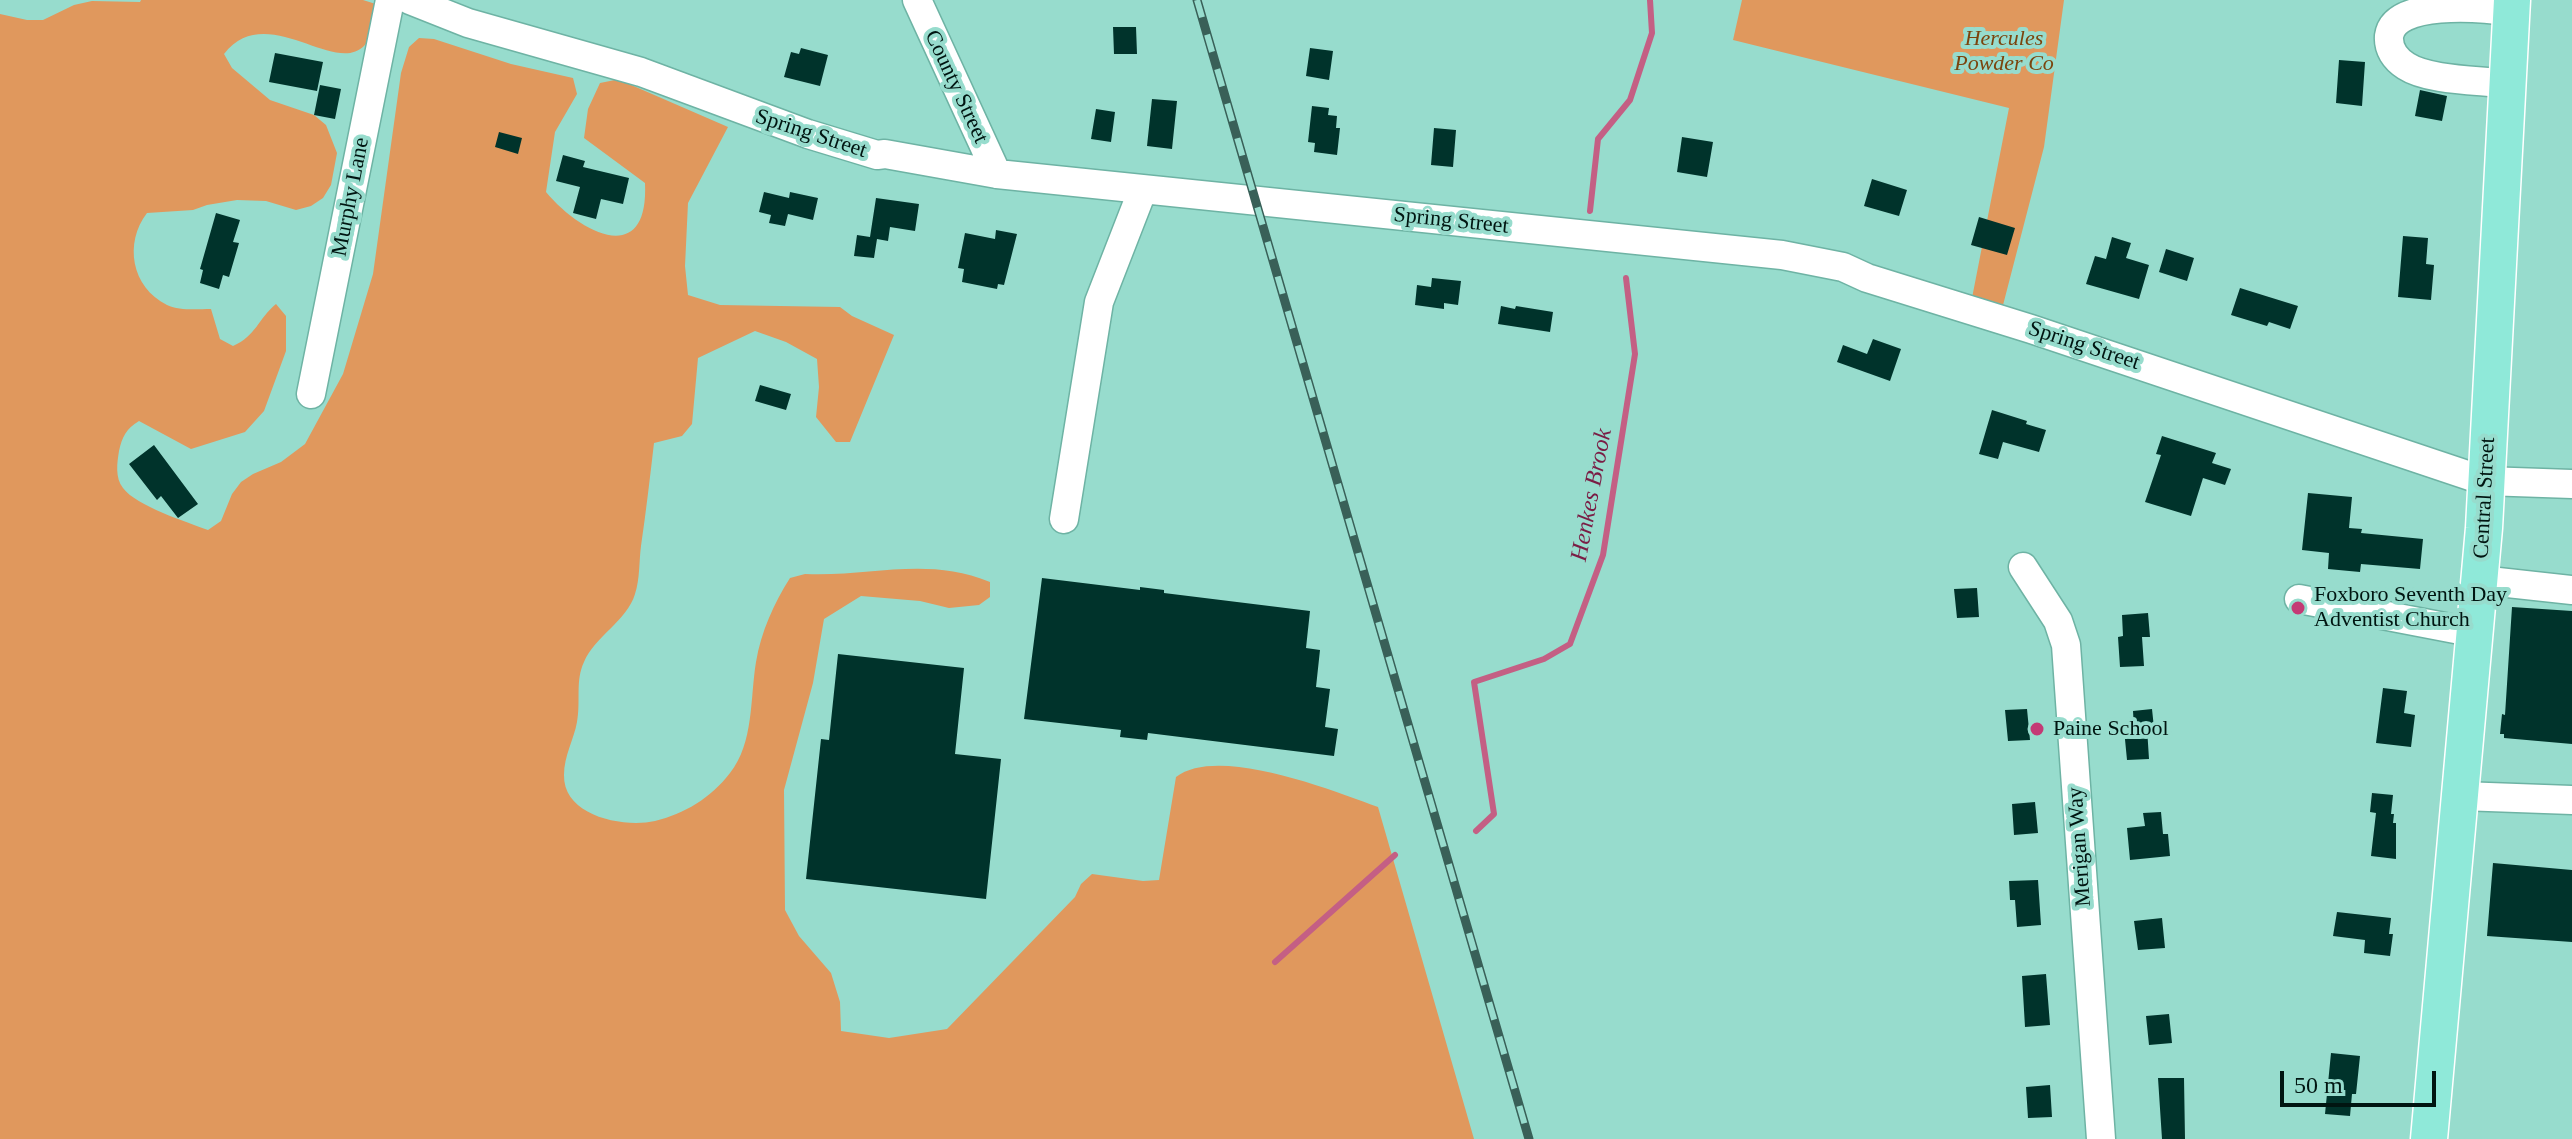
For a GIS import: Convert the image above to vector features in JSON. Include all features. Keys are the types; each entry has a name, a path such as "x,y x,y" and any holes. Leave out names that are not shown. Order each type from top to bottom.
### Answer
{"main road":[{"name":"Central Street","path":"2429,1139 2480,580 2512,6"}],"street":[{"name":"Murphy Lane","path":"311,394 390,0"},
{"name":"Spring Street","path":"410,0 468,23 641,72 808,134 877,155 997,174 1768,254 1843,267 1867,278 2046,334 2485,481 2572,484"},
{"name":"County Street","path":"917,0 997,174"},
{"path":"2508,84 2424,73 2407,66 2388,45 2390,28 2404,11 2422,3 2512,6"},
{"path":"1064,519 1099,302 1143,189"},
{"name":"Merigan Way","path":"2023,567 2058,621 2066,645 2101,1139"},
{"path":"2480,580 2572,590"},
{"path":"2299,599 2476,633"},
{"path":"2461,796 2572,800"}],"green space":[{"path":"363,0 382,6 367,42 351,53 259,34 241,39 224,54 232,68 270,100 314,115 326,125 337,153 331,185 323,198 311,206 296,210 266,201 237,200 193,210 147,213 135,238 135,264 145,287 155,297 177,308 211,309 220,339 233,346 247,337 276,304 286,316 286,351 264,411 245,432 191,449 139,421 131,427 122,442 117,465 120,484 130,495 162,513 208,530 221,521 232,494 241,482 281,462 305,444 343,374 373,274 401,73 409,47 419,38 434,39 511,64 573,78 577,94 555,132 546,192 576,220 610,235 624,234 636,226 643,210 645,183 584,138 588,109 600,83 615,80 629,84 728,127 688,203 685,266 688,295 720,305 840,307 852,316 894,335 850,442 836,442 816,417 819,387 817,359 786,342 755,331 698,358 692,424 682,436 654,443 635,594 625,612 595,644 581,669 577,722 564,775 566,789 573,800 597,816 642,823 666,818 686,809 723,782 743,748 761,640 790,578 805,574 921,569 966,574 990,582 990,597 979,605 949,608 920,601 861,596 824,619 813,683 784,790 785,910 799,936 831,973 840,1002 841,1031 889,1038 947,1029 1075,897 1081,884 1092,874 1143,881 1159,880 1176,777 1195,768 1246,768 1305,782 1378,807 1474,1139 0,1139 0,14 43,20 74,5 92,1"},
{"name":"Hercules Powder Co","path":"1742,0 2064,0 2044,147 2002,309 1972,298 2009,108 1733,40"}],"building":[{"path":"1113,27 1136,27 1137,54 1114,54"},
{"path":"801,48 828,55 820,86 784,77 791,52 799,54"},
{"path":"1310,48 1333,51 1329,80 1306,76"},
{"path":"275,53 323,62 317,91 269,82"},
{"path":"2339,60 2365,62 2362,106 2336,103"},
{"path":"320,85 341,89 335,119 314,115"},
{"path":"2420,90 2447,96 2442,121 2415,116"},
{"path":"1152,99 1177,101 1172,149 1147,146"},
{"path":"1312,106 1329,108 1328,115 1337,116 1336,128 1340,128 1337,155 1314,152 1315,143 1308,142"},
{"path":"1096,109 1115,112 1111,142 1091,139"},
{"path":"1434,128 1456,130 1453,167 1431,165"},
{"path":"499,132 522,138 518,154 495,147"},
{"path":"1682,137 1713,142 1707,177 1677,172"},
{"path":"563,155 585,161 583,167 629,178 623,204 601,199 596,219 573,213 580,187 556,181"},
{"path":"1872,179 1907,190 1899,216 1864,206"},
{"path":"764,192 789,198 790,192 818,198 813,220 788,214 785,226 769,223 771,215 759,212"},
{"path":"876,198 919,204 915,231 890,227 888,241 877,239 874,258 854,256 857,235 870,237"},
{"path":"216,213 240,220 233,242 239,243 229,277 223,275 219,289 200,283 203,270 200,269"},
{"path":"1979,217 2015,228 2007,255 1971,245"},
{"path":"996,230 1017,234 1004,285 998,284 997,289 962,282 964,269 958,268 965,233 995,239"},
{"path":"2403,236 2428,238 2426,264 2434,265 2431,300 2398,297"},
{"path":"2112,237 2131,243 2126,258 2149,265 2139,299 2086,284 2095,256 2106,259"},
{"path":"2166,249 2194,258 2187,281 2159,272"},
{"path":"1432,278 1461,281 1458,305 1444,303 1444,309 1415,305 1417,285 1431,287"},
{"path":"2240,288 2298,306 2290,329 2231,315"},
{"path":"1501,306 1553,312 1550,332 1498,324"},
{"path":"1873,339 1901,349 1890,381 1837,362 1843,345 1867,354"},
{"path":"760,385 791,394 786,410 755,401"},
{"path":"1992,410 2046,430 2039,452 2003,442 1998,459 1979,454"},
{"path":"2162,436 2216,453 2212,463 2231,469 2225,485 2203,478 2191,516 2145,502 2161,455 2156,454"},
{"path":"154,445 198,504 178,518 161,496 157,500 129,464"},
{"path":"2308,493 2352,497 2349,528 2362,529 2361,533 2423,539 2420,569 2361,564 2360,572 2328,569 2329,553 2302,550"},
{"path":"1042,578 1140,590 1140,587 1164,590 1164,593 1310,611 1306,648 1320,650 1316,687 1330,689 1325,727 1338,729 1334,756 1148,733 1147,740 1120,737 1121,730 1024,719"},
{"path":"1977,588 1979,617 1957,618 1954,589"},
{"path":"2512,607 2572,611 2572,744 2504,738 2504,734 2500,734 2502,714 2505,715"},
{"path":"2148,613 2150,637 2142,637 2144,666 2120,667 2118,637 2123,636 2122,615"},
{"path":"838,654 964,668 955,754 1001,759 986,899 806,879 821,739 829,740"},
{"path":"2383,688 2407,691 2404,713 2415,715 2411,747 2376,743"},
{"path":"2027,709 2030,740 2008,741 2005,710"},
{"path":"2152,709 2154,728 2147,728 2149,759 2127,760 2124,729 2134,728 2133,711"},
{"path":"2372,793 2393,795 2391,814 2394,814 2393,823 2396,823 2396,859 2371,856 2376,813 2370,812"},
{"path":"2035,802 2038,833 2014,835 2012,804"},
{"path":"2161,812 2163,834 2168,834 2170,856 2130,860 2127,828 2145,826 2143,813"},
{"path":"2493,863 2572,870 2572,942 2487,936"},
{"path":"2038,880 2041,925 2017,927 2015,900 2010,900 2009,881"},
{"path":"2337,912 2391,918 2389,934 2393,934 2390,956 2364,953 2365,940 2333,936"},
{"path":"2162,918 2165,948 2138,950 2134,921"},
{"path":"2046,974 2050,1025 2025,1027 2022,976"},
{"path":"2169,1014 2172,1043 2149,1045 2146,1016"},
{"path":"2331,1053 2360,1056 2350,1116 2325,1114"},
{"path":"2158,1078 2184,1078 2185,1139 2162,1139"},
{"path":"2050,1085 2052,1117 2028,1118 2026,1087"}],"waterway":[{"name":"Henkes Brook","path":"1590,211 1598,139 1630,100 1652,33 1650,0"},
{"name":"Henkes Brook","path":"1476,831 1494,814 1474,682 1544,659 1570,644 1603,555 1635,354 1626,278"},
{"name":"Henkes Brook","path":"1275,962 1395,855"}],"railway":[{"path":"1197,0 1529,1139"}],"place":[{"name":"Foxboro Seventh Day Adventist Church","path":"2298,608"},
{"name":"Paine School","path":"2037,729"}]}
